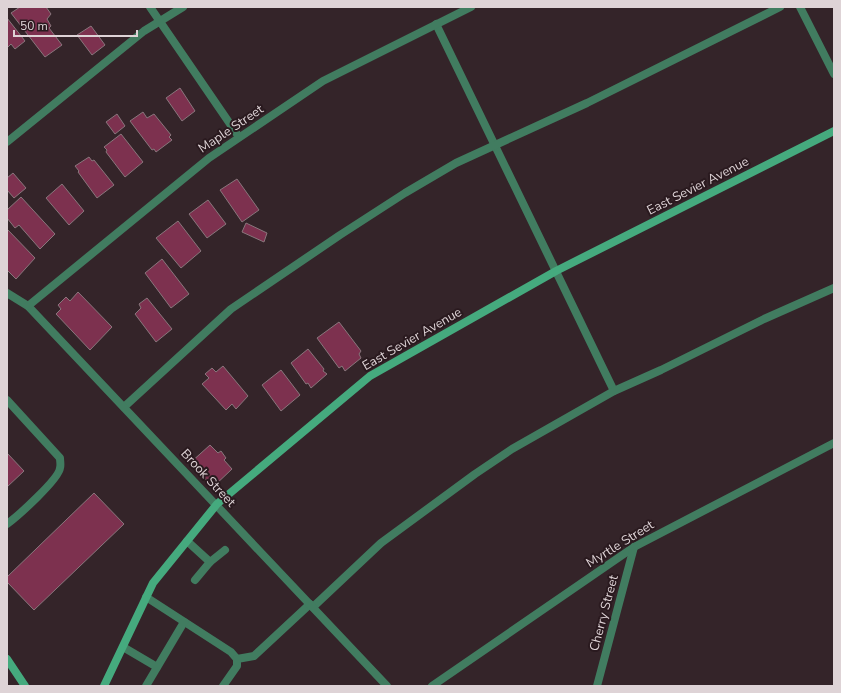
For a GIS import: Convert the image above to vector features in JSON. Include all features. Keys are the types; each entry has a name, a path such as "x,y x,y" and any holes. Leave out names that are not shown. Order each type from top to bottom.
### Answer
{"street":[{"path":"150,7 239,138"},
{"path":"7,142 144,31 183,7"},
{"name":"Maple Street","path":"28,306 209,158 323,81 471,7"},
{"path":"124,407 231,309 405,193 456,163 587,103 780,7"},
{"path":"800,7 834,74"},
{"path":"436,24 614,391"},
{"name":"East Sevier Avenue","path":"104,686 153,583 217,504 370,376 556,271 834,131"},
{"path":"237,659 254,656 312,606 381,543 431,505 512,449 614,391 661,370 764,319 834,288"},
{"name":"Brook Street","path":"7,293 28,306 217,504 387,686"},
{"path":"7,400 60,458 60,469 54,479 17,517 7,524"},
{"name":"Myrtle Street","path":"432,686 634,547 834,443"},
{"path":"187,541 210,562"},
{"name":"Cherry Street","path":"597,686 634,547"},
{"path":"195,580 210,562 225,550"},
{"path":"146,597 231,652 237,659 237,666 223,686"},
{"path":"146,686 184,622"},
{"path":"123,647 157,667"},
{"path":"7,660 25,686"}],"building":[{"path":"20,7 46,7 51,14 47,19 51,26 49,28 62,45 45,57 11,13"},
{"path":"7,18 25,41 15,49 11,44 7,48"},
{"path":"91,26 105,45 92,55 77,35"},
{"path":"180,88 195,111 182,121 166,98"},
{"path":"143,112 147,118 154,114 171,135 169,137 172,140 156,152 154,149 152,150 130,121"},
{"path":"117,114 125,126 115,134 106,122"},
{"path":"121,134 143,162 125,177 106,152 107,150 104,147"},
{"path":"89,157 92,161 94,160 114,185 97,198 75,166"},
{"path":"13,173 26,188 14,198 7,190 7,178"},
{"path":"237,179 259,210 242,222 220,190"},
{"path":"62,184 84,211 69,225 46,198"},
{"path":"21,197 55,234 40,249 19,225 15,228 7,218 7,210"},
{"path":"208,200 226,224 207,238 189,214"},
{"path":"178,221 201,251 181,268 156,238"},
{"path":"246,223 267,233 264,242 242,232"},
{"path":"7,229 35,258 16,279 7,270"},
{"path":"162,259 189,294 171,308 145,273"},
{"path":"78,292 112,327 90,350 56,314 61,309 58,305 66,297 70,301"},
{"path":"147,298 172,329 156,342 135,314 141,308 139,304"},
{"path":"339,322 361,351 359,354 361,358 345,371 342,366 339,368 317,338"},
{"path":"308,349 324,369 323,371 327,374 311,388 308,383 306,384 291,363"},
{"path":"223,366 248,396 236,409 232,404 226,410 202,384 209,378 205,374 212,368 216,372"},
{"path":"281,370 300,395 281,411 262,385"},
{"path":"210,445 218,453 221,451 226,458 224,460 232,469 213,487 190,463"},
{"path":"7,453 24,471 7,487"},
{"path":"94,493 124,524 34,610 7,582 7,577"}]}
